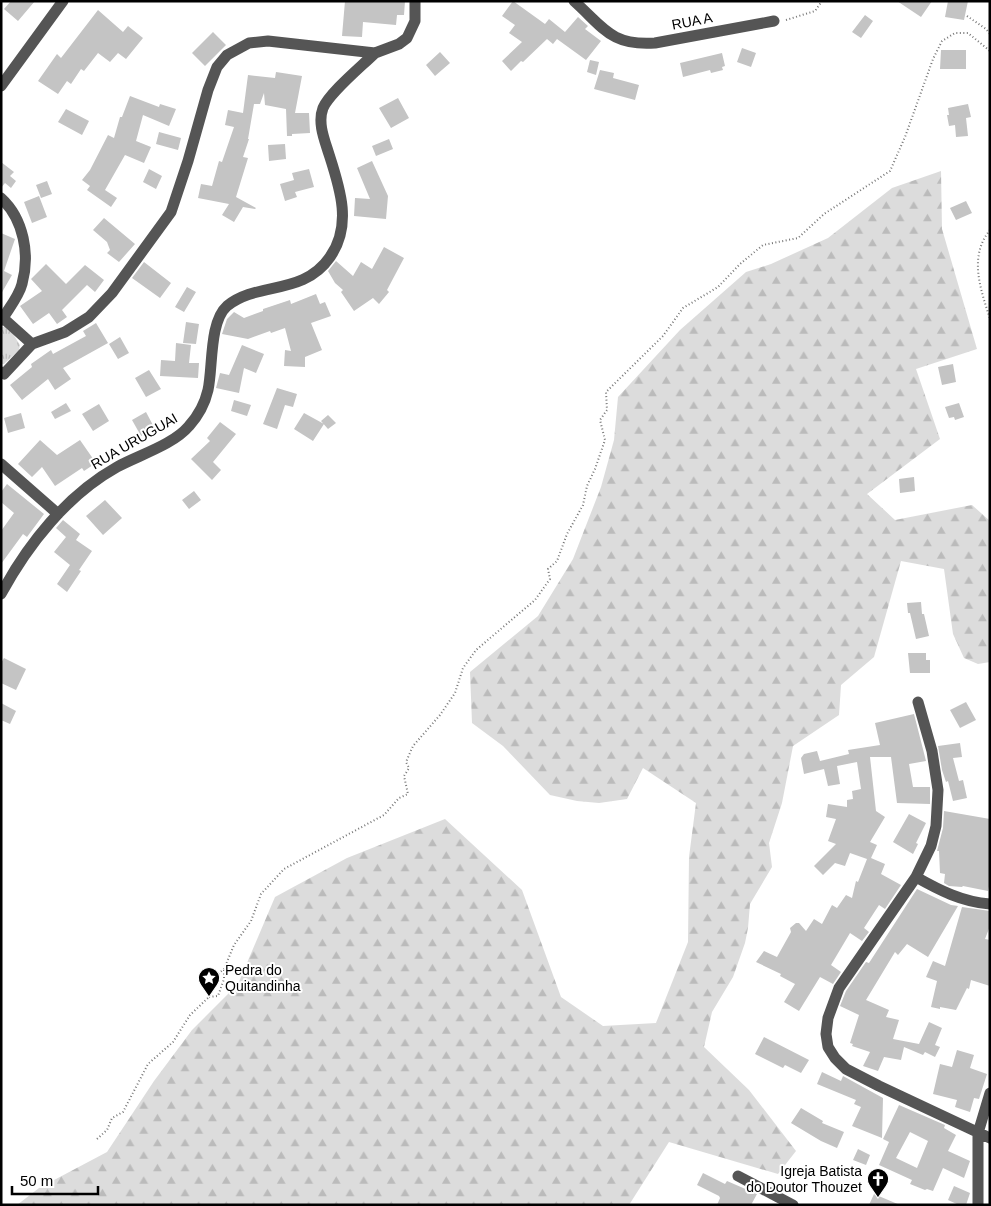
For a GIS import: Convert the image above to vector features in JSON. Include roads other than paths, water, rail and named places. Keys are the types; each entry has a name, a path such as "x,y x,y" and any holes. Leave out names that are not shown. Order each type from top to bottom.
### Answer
{"street":[{"path":"1,86 63,1"},
{"path":"2,374 32,344 65,332 89,317 124,278 171,212 208,90 218,67 227,55 249,43 268,41 375,54 399,44 407,38 415,21 414,1"},
{"name":"RUA A","path":"574,1 611,35 628,43 637,44 655,43 774,21"},
{"name":"RUA URUGUAI","path":"1,594 27,551 58,514 93,482 117,467 161,446 188,427 202,406 208,389 216,327 226,308 235,301 308,278 322,268 331,256 340,240 344,208 322,134 321,118 323,108 340,87 375,54"},
{"path":"1,198 9,206 17,221 23,237 26,256 22,286 2,319 32,344"},
{"path":"1,464 58,514"},
{"path":"918,702 932,750 938,790 936,826 931,846 916,877 839,988 828,1018 826,1034 828,1047 835,1058 846,1068 879,1086 990,1138"},
{"path":"916,877 953,896 980,904 990,904"},
{"path":"978,1205 978,1133 990,1093"},
{"path":"738,1176 793,1205"}],"place":[{"name":"Pedra do Quitandinha","path":"209,997"},
{"name":"Igreja Batista do Doutor Thouzet","path":"878,1198"}]}
